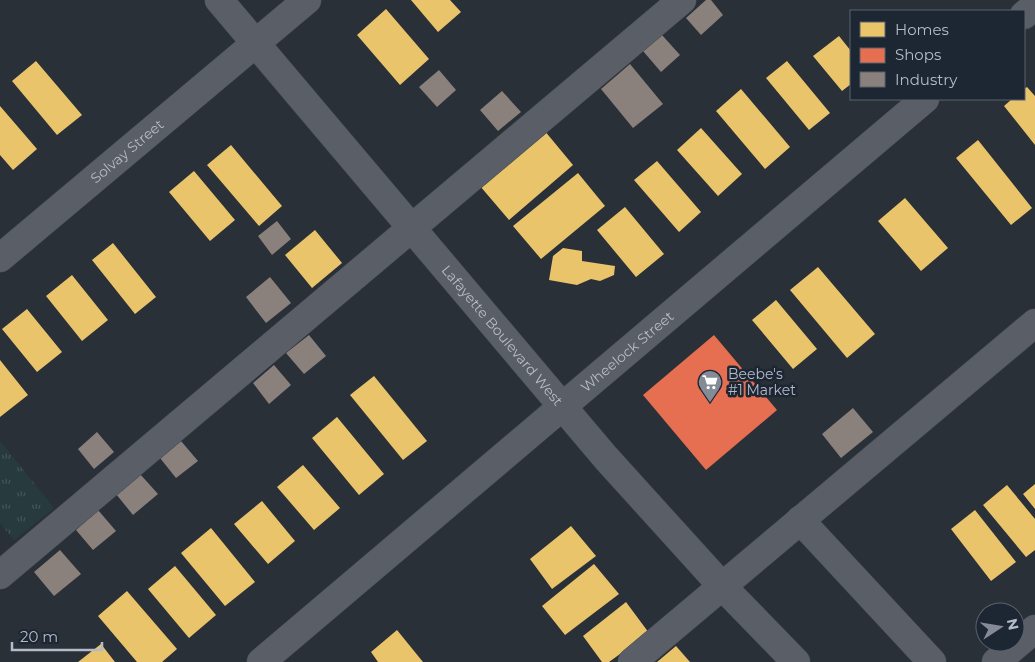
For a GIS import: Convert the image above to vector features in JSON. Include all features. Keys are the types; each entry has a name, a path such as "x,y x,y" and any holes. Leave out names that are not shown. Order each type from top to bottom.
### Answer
{"street":[{"name":"Lafayette Boulevard West","path":"219,0 562,406 722,586 796,662"},
{"name":"Solvay Street","path":"0,258 307,0"},
{"path":"0,575 682,0"},
{"path":"1025,14 1035,6"},
{"name":"Wheelock Street","path":"261,662 924,100"},
{"path":"632,662 1035,323"},
{"path":"800,520 932,662"},
{"path":"996,662 1035,629"}],"green space":[{"path":"0,441 54,508 14,540 0,523"}],"building: Homes":[{"path":"411,0 450,0 461,12 438,32"},
{"path":"386,9 429,59 400,85 357,35"},
{"path":"839,36 850,50 850,85 842,91 813,56"},
{"path":"36,61 82,115 57,135 12,81"},
{"path":"787,61 830,113 809,130 766,78"},
{"path":"1027,87 1035,96 1035,145 1004,106 1011,100 1025,100 1025,88"},
{"path":"741,89 790,147 765,169 716,111"},
{"path":"0,106 37,149 13,170 0,155"},
{"path":"701,128 742,174 718,196 677,150"},
{"path":"544,130 573,165 509,220 480,186"},
{"path":"978,140 1032,208 1011,225 956,158"},
{"path":"231,145 282,206 259,226 207,165"},
{"path":"657,161 701,212 679,232 634,180"},
{"path":"194,171 235,220 210,241 169,192"},
{"path":"578,173 605,206 541,259 513,226"},
{"path":"905,198 948,248 921,271 878,221"},
{"path":"625,207 664,254 636,277 597,230"},
{"path":"315,230 342,263 312,288 285,255"},
{"path":"113,243 156,297 135,314 92,260"},
{"path":"563,248 582,251 582,261 615,266 614,275 600,281 591,279 577,285 549,280 553,256"},
{"path":"818,267 875,334 847,358 790,290"},
{"path":"72,275 108,320 82,341 46,296"},
{"path":"776,300 817,349 793,369 752,320"},
{"path":"27,309 62,352 37,372 2,329"},
{"path":"0,360 28,395 0,417"},
{"path":"374,376 427,441 403,460 350,395"},
{"path":"337,417 384,474 359,495 312,438"},
{"path":"303,465 340,508 314,530 277,487"},
{"path":"1035,484 1035,509 1023,494"},
{"path":"1007,485 1035,519 1035,550 1026,557 983,505"},
{"path":"262,501 295,541 268,564 234,524"},
{"path":"975,510 1016,562 991,581 951,529"},
{"path":"571,526 596,556 552,589 530,559"},
{"path":"211,528 255,582 225,606 181,553"},
{"path":"594,564 619,594 565,635 542,606"},
{"path":"175,566 216,615 189,638 148,589"},
{"path":"127,591 177,649 162,662 137,662 98,616"},
{"path":"626,602 649,633 609,662 602,662 583,636"},
{"path":"397,630 423,662 378,662 371,652"},
{"path":"101,644 115,662 78,662"},
{"path":"676,646 690,662 657,662"}],"building: Shops":[{"name":"Beebe's #1 Market","path":"714,335 777,410 706,470 643,395"}],"building: Industry":[{"path":"706,0 711,0 723,15 701,35 686,18"},
{"path":"662,35 680,55 661,72 643,51"},
{"path":"630,64 663,104 633,128 601,89"},
{"path":"439,70 456,90 437,107 419,87"},
{"path":"502,91 521,112 498,131 480,110"},
{"path":"277,221 291,239 272,255 258,236"},
{"path":"270,277 291,303 266,323 246,297"},
{"path":"309,335 326,356 304,374 286,353"},
{"path":"274,365 291,385 269,404 253,383"},
{"path":"853,408 873,432 841,458 822,434"},
{"path":"97,432 114,452 94,469 78,449"},
{"path":"181,441 198,461 176,478 160,458"},
{"path":"140,474 158,494 133,515 116,494"},
{"path":"98,510 116,531 93,550 76,530"},
{"path":"60,550 81,574 54,596 34,572"}],"place":[{"name":"Beebe's #1 Market","path":"710,403"}]}
